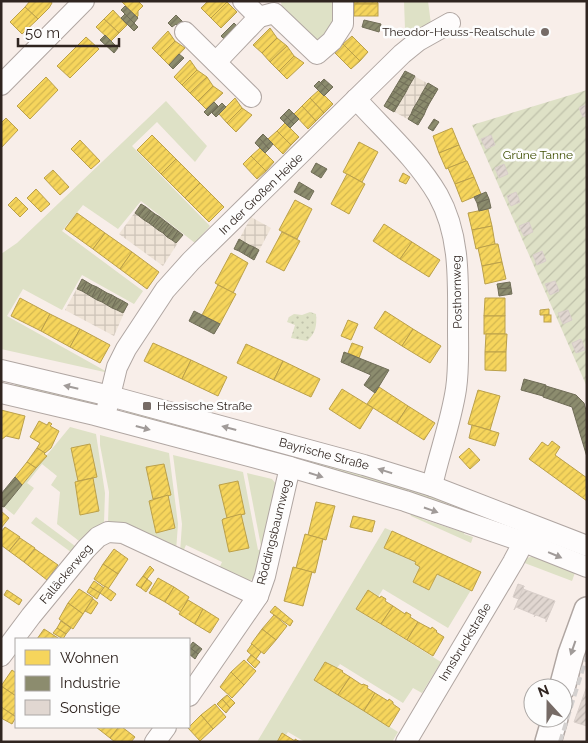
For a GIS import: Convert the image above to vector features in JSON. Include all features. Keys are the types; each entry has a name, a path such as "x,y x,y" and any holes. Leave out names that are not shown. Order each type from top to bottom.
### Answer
{"main road":[{"path":"565,678 587,610"},
{"path":"548,742 552,728"}],"street":[{"path":"1,85 84,1"},
{"path":"243,1 259,17"},
{"path":"216,62 259,17 274,13 317,54 332,41 343,24 343,1"},
{"name":"In der Großen Heide","path":"110,396 123,354 165,290 191,261 402,54 418,41 450,22"},
{"path":"185,32 251,97"},
{"name":"Posthornweg","path":"356,99 417,166 438,195 446,211 457,254 458,366 456,390 432,486"},
{"name":"Bayrische Straße","path":"1,370 110,396 348,460 432,486 529,533 587,567"},
{"name":"Bayrische Straße","path":"1,393 290,467 406,501 587,546"},
{"path":"104,418 110,396"},
{"name":"Röddingsbaumweg","path":"190,695 258,596 265,576 290,467"},
{"name":"Falläckerweg","path":"1,656 30,616 86,549 98,537 108,532 123,533 258,596"},
{"name":"Innsbruckstraße","path":"406,742 529,533"},
{"path":"155,742 165,728"}],"shaded area":[{"path":"405,71 438,89 418,125 384,106"},
{"path":"141,204 183,235 163,266 119,234"},
{"path":"251,217 271,228 254,260 234,249"},
{"path":"82,279 128,304 114,336 65,310"}],"green space":[{"path":"281,1 337,1 337,18 324,38 312,40 282,11"},
{"path":"404,1 428,1 431,24 412,36 405,29"},
{"name":"Grüne Tanne","path":"587,90 587,387 472,125"},
{"path":"166,101 207,146 195,162 157,122 132,146 210,226 195,243 141,201 118,229 83,205 62,231 143,291 134,304 82,275 62,310 23,289 7,316 109,373 1,349 1,254 17,243"},
{"path":"310,312 316,314 316,325 312,335 307,341 291,338 295,325 287,322 289,317 294,314 302,315"},
{"path":"15,383 98,399 102,408 16,390"},
{"path":"127,406 358,467 506,520 502,527 124,418"},
{"path":"70,427 96,434 105,493 104,523 83,544 57,524 60,492 51,485 57,476 42,464 27,483 34,488 14,515 4,507"},
{"path":"100,435 169,453 178,524 176,551 108,523 109,492 100,445"},
{"path":"173,455 243,472 258,550 263,549 254,578 249,581 218,571 222,562 186,545 182,554 180,553 182,524"},
{"path":"247,473 272,479 277,485 264,545 261,546"},
{"path":"409,511 423,514 422,519 459,531 461,527 465,528 464,534 473,537 471,543 411,516"},
{"path":"36,517 79,549 75,555 31,523"},
{"path":"385,528 392,531 384,548 416,562 415,564 420,567 413,582 429,590 437,574 471,590 448,628 383,589 378,597 368,590 356,609 441,662 422,693 413,688 403,703 340,664 336,669 325,662 314,679 398,732 392,742 305,742 288,732 286,735 282,733 277,742 257,742"},
{"path":"535,556 576,570 572,581 522,562 526,558"}],"building: Wohnen":[{"path":"30,1 51,1 52,3 49,8 38,19 25,7"},
{"path":"121,1 138,1 143,6 138,11 138,16 137,17"},
{"path":"208,1 227,2 211,18 201,8"},
{"path":"354,1 377,1 378,4 354,4"},
{"path":"227,2 237,12 221,28 211,18"},
{"path":"354,4 378,4 378,16 354,16"},
{"path":"25,7 38,19 22,34 10,22"},
{"path":"113,10 127,25 119,33 104,19"},
{"path":"104,19 119,33 111,41 96,27"},
{"path":"270,28 277,38 262,53 253,45"},
{"path":"168,31 175,41 160,56 152,48"},
{"path":"352,36 368,52 360,61 343,44"},
{"path":"86,37 99,49 70,78 57,66"},
{"path":"277,38 287,46 270,62 262,53"},
{"path":"175,41 185,48 169,65 160,56"},
{"path":"343,44 360,61 351,69 335,53"},
{"path":"287,46 294,56 279,71 270,62"},
{"path":"294,56 304,63 287,79 279,71"},
{"path":"190,60 197,70 182,85 174,77"},
{"path":"197,70 207,77 190,93 182,85"},
{"path":"46,77 58,90 30,119 17,106"},
{"path":"207,77 213,86 198,101 190,93"},
{"path":"213,86 223,93 206,109 198,101"},
{"path":"319,90 333,104 324,113 310,98"},
{"path":"235,98 242,108 227,123 219,114"},
{"path":"310,98 324,113 316,121 302,106"},
{"path":"302,106 316,121 308,129 294,114"},
{"path":"242,108 252,115 236,132 227,123"},
{"path":"6,118 18,130 1,148 1,123"},
{"path":"285,123 299,137 291,145 277,131"},
{"path":"452,128 459,145 439,153 433,136"},
{"path":"277,131 291,145 283,154 268,139"},
{"path":"152,135 176,159 161,174 137,150"},
{"path":"80,140 100,161 91,169 71,149"},
{"path":"359,142 378,152 362,182 343,172"},
{"path":"459,145 466,161 446,169 439,153"},
{"path":"260,148 274,162 266,171 251,156"},
{"path":"251,156 266,171 257,179 243,164"},
{"path":"176,159 200,183 185,198 161,174"},
{"path":"467,161 474,177 455,184 448,168"},
{"path":"53,170 69,187 60,195 44,178"},
{"path":"403,173 410,177 406,184 399,181"},
{"path":"347,174 365,184 349,214 331,204"},
{"path":"474,177 481,194 462,202 455,184"},
{"path":"200,183 224,207 209,222 185,198"},
{"path":"36,189 50,204 41,212 27,198"},
{"path":"16,197 28,209 20,217 8,205"},
{"path":"295,200 312,209 297,239 279,230"},
{"path":"488,209 492,226 472,230 468,213"},
{"path":"77,213 105,233 93,249 65,229"},
{"path":"384,224 412,242 400,259 373,241"},
{"path":"492,226 495,244 476,249 472,230"},
{"path":"282,232 300,241 284,271 266,262"},
{"path":"105,233 132,252 120,269 93,249"},
{"path":"412,242 440,260 429,277 400,259"},
{"path":"498,244 502,262 482,266 478,248"},
{"path":"132,252 159,272 147,289 120,269"},
{"path":"231,253 248,263 233,293 215,283"},
{"path":"502,262 506,279 485,284 482,266"},
{"path":"218,285 236,294 220,324 202,315"},
{"path":"20,298 50,314 41,331 11,316"},
{"path":"485,298 505,298 505,316 484,316"},
{"path":"549,309 549,315 540,315 540,310"},
{"path":"385,311 413,329 402,346 374,328"},
{"path":"50,314 80,329 70,347 41,331"},
{"path":"544,315 551,315 551,322 544,322"},
{"path":"484,316 505,316 505,334 484,334"},
{"path":"348,320 358,324 351,340 341,336"},
{"path":"80,329 110,345 100,363 70,347"},
{"path":"413,329 441,346 430,363 402,346"},
{"path":"486,334 507,334 506,352 485,352"},
{"path":"153,343 191,360 182,379 144,361"},
{"path":"352,343 363,347 359,358 348,353"},
{"path":"246,344 283,361 274,380 237,363"},
{"path":"485,352 506,352 506,371 485,370"},
{"path":"191,360 227,377 218,396 182,379"},
{"path":"283,361 320,379 311,397 274,380"},
{"path":"379,387 408,406 397,423 367,404"},
{"path":"342,389 373,408 360,429 329,409"},
{"path":"478,390 500,396 490,430 468,424"},
{"path":"408,406 435,423 424,440 397,423"},
{"path":"1,410 25,416 19,439 6,436 1,440"},
{"path":"39,421 47,425 49,422 52,424 50,426 59,431 51,448 45,453 37,448 40,443 30,437"},
{"path":"472,425 499,433 495,446 469,438"},
{"path":"552,441 560,447 555,455 587,478 587,501 529,459 542,442 548,446"},
{"path":"90,444 97,477 78,481 71,448"},
{"path":"37,448 47,456 36,468 27,462"},
{"path":"469,448 480,460 470,469 459,457"},
{"path":"27,462 36,468 22,485 15,477"},
{"path":"164,464 171,495 153,499 146,467"},
{"path":"93,478 99,511 80,515 75,482"},
{"path":"238,481 245,514 227,518 219,485"},
{"path":"168,495 175,528 156,533 149,501"},
{"path":"316,502 335,506 326,540 308,535"},
{"path":"1,511 9,518 1,528"},
{"path":"241,514 249,548 229,552 222,520"},
{"path":"353,516 375,521 372,532 350,527"},
{"path":"5,527 20,537 9,551 1,545 1,532"},
{"path":"392,531 481,572 472,591 437,574 429,590 413,582 420,567 415,564 416,562 384,548"},
{"path":"305,534 323,539 315,573 296,568"},
{"path":"20,538 35,548 24,562 9,551"},
{"path":"35,549 58,565 47,580 24,562"},
{"path":"114,549 128,559 118,574 103,564"},
{"path":"103,564 118,574 108,589 94,579"},
{"path":"150,566 154,570 147,579 143,576"},
{"path":"293,567 312,572 303,606 284,601"},
{"path":"143,576 147,579 141,588 136,585"},
{"path":"158,578 174,587 165,602 149,593"},
{"path":"147,579 152,583 146,592 141,588"},
{"path":"94,581 104,588 100,593 90,587"},
{"path":"105,586 116,594 111,601 100,593"},
{"path":"90,587 100,593 97,599 87,592"},
{"path":"174,587 189,597 181,612 165,602"},
{"path":"79,589 93,598 83,614 68,603"},
{"path":"7,590 22,600 19,605 4,595"},
{"path":"368,590 380,598 381,596 386,599 385,601 393,606 381,624 356,609"},
{"path":"93,599 98,603 91,614 85,611"},
{"path":"188,600 203,609 195,624 179,614"},
{"path":"68,603 83,614 73,629 59,619"},
{"path":"275,606 293,621 290,626 270,612"},
{"path":"393,606 405,614 406,612 411,615 410,617 418,622 407,640 381,624"},
{"path":"203,609 219,619 210,633 195,624"},
{"path":"274,615 287,626 276,640 262,629"},
{"path":"61,621 71,628 66,634 57,628"},
{"path":"418,622 431,629 432,627 444,637 433,656 407,640"},
{"path":"57,628 66,634 61,638 53,633"},
{"path":"44,629 58,638 38,638"},
{"path":"262,629 276,640 264,654 251,644"},
{"path":"252,644 261,652 256,659 247,651"},
{"path":"251,655 260,662 255,668 247,660"},
{"path":"244,660 256,671 244,685 231,672"},
{"path":"325,662 343,671 350,677 338,695 314,680"},
{"path":"12,670 15,672 15,695 1,686"},
{"path":"231,672 244,685 232,698 220,687"},
{"path":"350,677 362,685 368,686 367,688 375,693 364,711 338,695"},
{"path":"1,686 15,695 15,716 1,707"},
{"path":"375,693 388,701 389,699 400,709 389,727 364,711"},
{"path":"227,695 235,703 230,708 222,699"},
{"path":"222,699 230,708 226,713 217,704"},
{"path":"215,704 226,717 213,729 201,715"},
{"path":"1,707 15,716 12,724 1,718"},
{"path":"201,715 213,729 200,741 188,728"},
{"path":"97,728 118,728 110,738"},
{"path":"118,728 123,728 135,737 131,742 115,742 110,738"},
{"path":"282,733 295,741 295,739 300,742 277,742"}],"building: Industrie":[{"path":"125,6 138,18 134,23 121,10"},
{"path":"125,14 138,27 134,31 121,18"},
{"path":"176,15 186,25 182,29 176,24 172,27 168,23"},
{"path":"364,20 381,24 379,32 362,27"},
{"path":"234,23 240,29 227,42 221,36"},
{"path":"105,35 118,48 114,53 100,40"},
{"path":"179,54 184,58 173,69 169,65"},
{"path":"405,71 415,76 412,81 402,76"},
{"path":"402,76 412,81 409,86 399,81"},
{"path":"324,79 333,87 329,91 320,83"},
{"path":"319,81 329,91 324,96 314,86"},
{"path":"399,81 409,86 406,92 396,86"},
{"path":"428,83 438,89 435,94 425,88"},
{"path":"396,86 406,92 403,97 393,91"},
{"path":"425,88 435,94 432,99 422,93"},
{"path":"393,91 403,97 400,102 390,96"},
{"path":"422,93 432,99 429,104 419,99"},
{"path":"390,96 400,102 397,107 387,101"},
{"path":"419,99 429,104 426,110 416,104"},
{"path":"387,101 397,107 394,112 384,106"},
{"path":"214,102 218,106 208,116 204,112"},
{"path":"222,103 226,107 216,117 212,113"},
{"path":"416,104 426,110 424,115 413,109"},
{"path":"289,109 299,119 294,124 284,114"},
{"path":"413,109 424,115 421,120 411,114"},
{"path":"284,114 294,124 290,128 280,118"},
{"path":"411,114 421,120 418,125 408,119"},
{"path":"434,119 439,122 433,131 428,128"},
{"path":"263,134 273,144 269,149 259,138"},
{"path":"259,138 269,149 265,153 255,143"},
{"path":"316,163 327,169 321,178 311,172"},
{"path":"299,182 314,191 309,200 294,192"},
{"path":"486,192 489,199 477,203 474,197"},
{"path":"489,199 491,208 479,211 477,203"},
{"path":"141,204 146,207 139,216 135,213"},
{"path":"146,207 151,211 144,220 139,216"},
{"path":"151,211 155,214 149,223 144,220"},
{"path":"155,214 160,217 153,226 149,223"},
{"path":"160,217 165,221 158,230 153,226"},
{"path":"165,221 169,224 163,233 158,230"},
{"path":"169,224 174,228 167,237 163,233"},
{"path":"174,228 178,231 172,240 167,237"},
{"path":"178,231 183,235 176,243 172,240"},
{"path":"239,239 244,242 239,251 234,249"},
{"path":"244,242 249,245 244,254 239,251"},
{"path":"249,245 254,247 249,257 244,254"},
{"path":"254,247 259,250 254,260 249,257"},
{"path":"82,279 87,282 82,291 77,289"},
{"path":"87,282 92,285 87,294 82,291"},
{"path":"510,282 511,288 498,289 497,284"},
{"path":"92,285 97,287 92,297 87,294"},
{"path":"97,287 102,290 97,300 92,297"},
{"path":"511,288 512,294 499,296 498,289"},
{"path":"102,290 107,293 102,302 97,300"},
{"path":"107,293 112,295 107,305 102,302"},
{"path":"112,295 117,298 112,308 107,305"},
{"path":"117,298 123,301 117,310 112,308"},
{"path":"123,301 128,304 123,313 117,310"},
{"path":"194,311 220,324 214,334 189,321"},
{"path":"344,352 389,370 375,393 364,385 371,375 341,362"},
{"path":"524,379 546,385 543,396 521,390"},
{"path":"546,386 576,395 584,403 587,414 587,457 572,407 543,397"},
{"path":"15,477 22,485 4,507 1,506 1,494"},
{"path":"193,642 202,649 198,654 190,646"},
{"path":"190,648 198,654 195,659 190,655"}],"building: Sonstige":[{"path":"585,105 587,116 583,117 579,108"},
{"path":"491,135 495,145 486,149 481,139"},
{"path":"504,164 508,174 499,178 495,168"},
{"path":"516,192 520,202 511,206 507,196"},
{"path":"529,222 533,232 524,236 519,226"},
{"path":"542,251 546,261 537,265 533,255"},
{"path":"555,281 559,291 550,295 545,284"},
{"path":"568,310 572,320 563,324 558,313"},
{"path":"581,339 585,350 576,353 572,343"},
{"path":"518,584 524,586 519,599 513,597"},
{"path":"524,586 523,589 555,601 546,622 546,619 536,615 534,617 535,615 516,607 514,610"},
{"path":"587,686 587,726 574,722"}],"railway":[{"path":"560,742 587,656"}],"place":[{"name":"Theodor-Heuss-Realschule","path":"545,32"},
{"name":"Hessische Straße","path":"147,406"}]}
